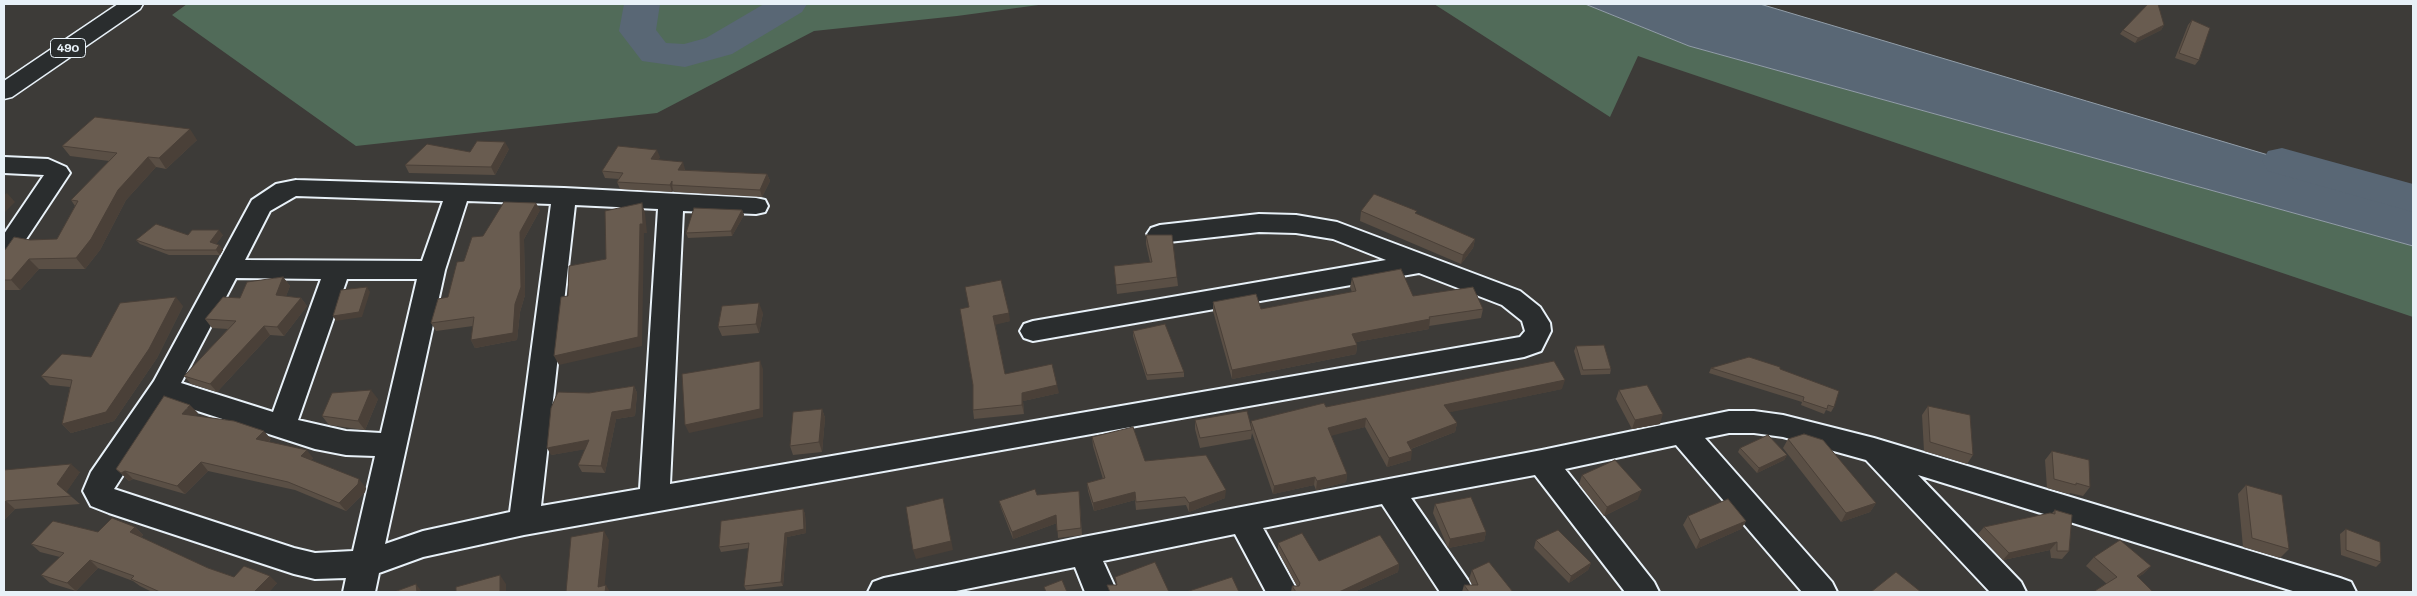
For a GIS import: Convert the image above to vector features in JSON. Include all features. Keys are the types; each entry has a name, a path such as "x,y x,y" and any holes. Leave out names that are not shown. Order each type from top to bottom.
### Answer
{"main road":[{"name":"490","path":"4,92 132,4"}],"street":[{"path":"4,165 48,166 58,173 4,252"},
{"path":"756,206 564,196 296,188 284,190 261,206 164,389 101,481 98,491 102,497 315,566 362,578 423,544 524,522 1524,347 1531,344 1536,338 1537,323 1522,306 1511,298 1337,231 1296,224 1259,223 1160,234"},
{"path":"362,578 432,270 458,193"},
{"path":"524,522 564,196"},
{"path":"654,499 671,201"},
{"path":"1033,331 1421,263"},
{"path":"226,269 432,270"},
{"path":"282,426 337,271"},
{"path":"164,389 330,441 391,445"},
{"path":"903,590 1083,550 1542,462 1729,422 1754,422 1783,426 1874,450 2340,592"},
{"path":"1682,432 1821,592"},
{"path":"1874,450 2010,592"},
{"path":"1542,462 1643,592"},
{"path":"1389,490 1458,592"},
{"path":"1242,520 1282,592"},
{"path":"1083,550 1101,592"}],"green space":[{"path":"187,4 1046,4 957,16 814,31 657,113 356,146 172,15"},
{"path":"1434,4 1585,4 1689,46 2413,246 2413,317 1638,56 1610,117"}],"water":[{"path":"1585,4 1760,4 2413,198 2413,246 1689,46"}],"building":[{"path":"2148,4 2158,4 2164,25 2138,38 2123,30"},
{"path":"2192,20 2210,28 2199,60 2179,53"},
{"path":"95,117 190,129 159,158 148,157 118,190 91,239 76,258 29,259 11,280 4,280 4,250 14,237 30,240 57,239 78,201 71,200 117,153 62,146"},
{"path":"477,141 505,142 491,167 405,165 427,144 470,152"},
{"path":"618,146 657,150 651,159 683,162 678,170 767,174 760,190 672,185 672,181 670,185 617,182 623,173 602,171"},
{"path":"1374,194 1417,211 1415,213 1475,239 1463,255 1361,211"},
{"path":"504,202 536,203 520,232 521,287 515,304 513,333 471,340 474,317 431,323 438,299 448,297 457,262 464,261 472,237 483,236"},
{"path":"642,203 643,224 640,224 638,337 554,356 561,297 568,296 569,266 606,259 605,211"},
{"path":"694,208 742,210 731,231 686,233"},
{"path":"156,224 188,235 192,230 219,230 210,242 219,245 216,250 165,250 136,240"},
{"path":"1146,235 1172,235 1177,277 1116,285 1114,266 1152,262"},
{"path":"1401,269 1413,296 1473,287 1483,309 1429,317 1430,319 1352,334 1357,345 1232,370 1213,302 1256,294 1261,309 1356,291 1352,278"},
{"path":"283,277 276,295 301,298 277,327 264,326 210,384 184,376 236,321 205,319 223,297 240,298 247,282"},
{"path":"1001,280 1009,313 993,316 1005,374 1052,364 1057,385 1022,393 1022,405 973,410 973,385 960,309 969,307 965,287"},
{"path":"367,287 359,312 333,316 341,290"},
{"path":"176,297 149,349 106,412 62,424 72,380 41,376 62,354 91,357 120,303"},
{"path":"759,303 756,324 718,327 722,306"},
{"path":"1165,324 1184,372 1147,375 1133,331"},
{"path":"1604,345 1611,369 1583,370 1576,346"},
{"path":"1749,357 1780,367 1780,369 1839,391 1834,407 1828,405 1827,409 1803,401 1804,397 1711,368"},
{"path":"760,361 760,409 685,425 682,374"},
{"path":"1554,361 1565,380 1444,405 1457,423 1407,442 1412,451 1389,458 1366,418 1328,428 1347,474 1317,481 1315,477 1274,486 1251,421 1324,403 1326,407"},
{"path":"1647,385 1663,414 1635,420 1619,390"},
{"path":"634,386 631,409 612,412 601,466 578,465 589,440 547,448 551,408 558,392 589,393"},
{"path":"371,390 358,421 322,416 332,393"},
{"path":"164,396 190,405 182,414 234,421 264,431 256,439 307,450 301,456 359,479 358,484 339,503 288,482 201,462 177,486 125,471 121,473 116,469"},
{"path":"1928,406 1970,415 1973,455 1930,442"},
{"path":"822,409 819,442 790,446 793,412"},
{"path":"1247,411 1252,430 1200,438 1195,420"},
{"path":"1133,427 1145,461 1206,455 1226,490 1189,503 1185,497 1136,502 1135,492 1093,503 1087,483 1105,478 1092,437"},
{"path":"1804,434 1823,440 1876,503 1846,513 1788,439"},
{"path":"1768,435 1787,455 1759,468 1740,448"},
{"path":"2052,451 2089,460 2090,487 2054,479"},
{"path":"1615,460 1642,490 1607,507 1582,475"},
{"path":"71,464 57,484 71,496 6,501 4,503 4,470"},
{"path":"2246,485 2282,495 2289,549 2252,538"},
{"path":"1035,489 1037,495 1079,491 1081,528 1057,531 1056,515 1012,532 999,501"},
{"path":"1471,497 1486,532 1450,539 1435,504"},
{"path":"943,498 951,541 913,550 906,507"},
{"path":"1728,499 1746,521 1700,540 1688,516"},
{"path":"803,509 804,529 785,533 781,582 744,586 749,543 719,547 721,521"},
{"path":"2055,510 2072,515 2069,551 2057,551 2057,542 2009,553 1984,527 2050,513 2055,514"},
{"path":"112,518 135,527 130,532 208,568 234,577 244,566 270,576 254,592 160,592 131,579 134,576 90,560 67,583 41,575 64,553 31,544 53,521 98,532"},
{"path":"2346,529 2380,542 2381,562 2346,550"},
{"path":"1558,530 1591,563 1571,576 1536,540"},
{"path":"604,531 598,587 606,585 605,592 566,592 571,537"},
{"path":"1302,533 1319,561 1380,535 1399,564 1339,592 1296,592 1292,586 1299,586 1300,583 1278,543"},
{"path":"2120,540 2151,566 2137,576 2153,592 2093,592 2117,577 2094,557"},
{"path":"1155,562 1169,592 1110,592 1107,585 1117,585 1115,577"},
{"path":"1489,562 1513,592 1469,592 1464,585 1478,585 1472,570"},
{"path":"1896,572 1921,592 1871,592"},
{"path":"500,575 500,592 456,592 456,587"},
{"path":"1232,577 1239,592 1186,592"},
{"path":"1062,580 1067,592 1046,592 1044,587"},
{"path":"416,584 417,592 394,592"}],"waterway":[{"path":"642,4 637,31 655,53 685,56 719,46 789,4"},
{"path":"2282,161 2413,198"}]}
